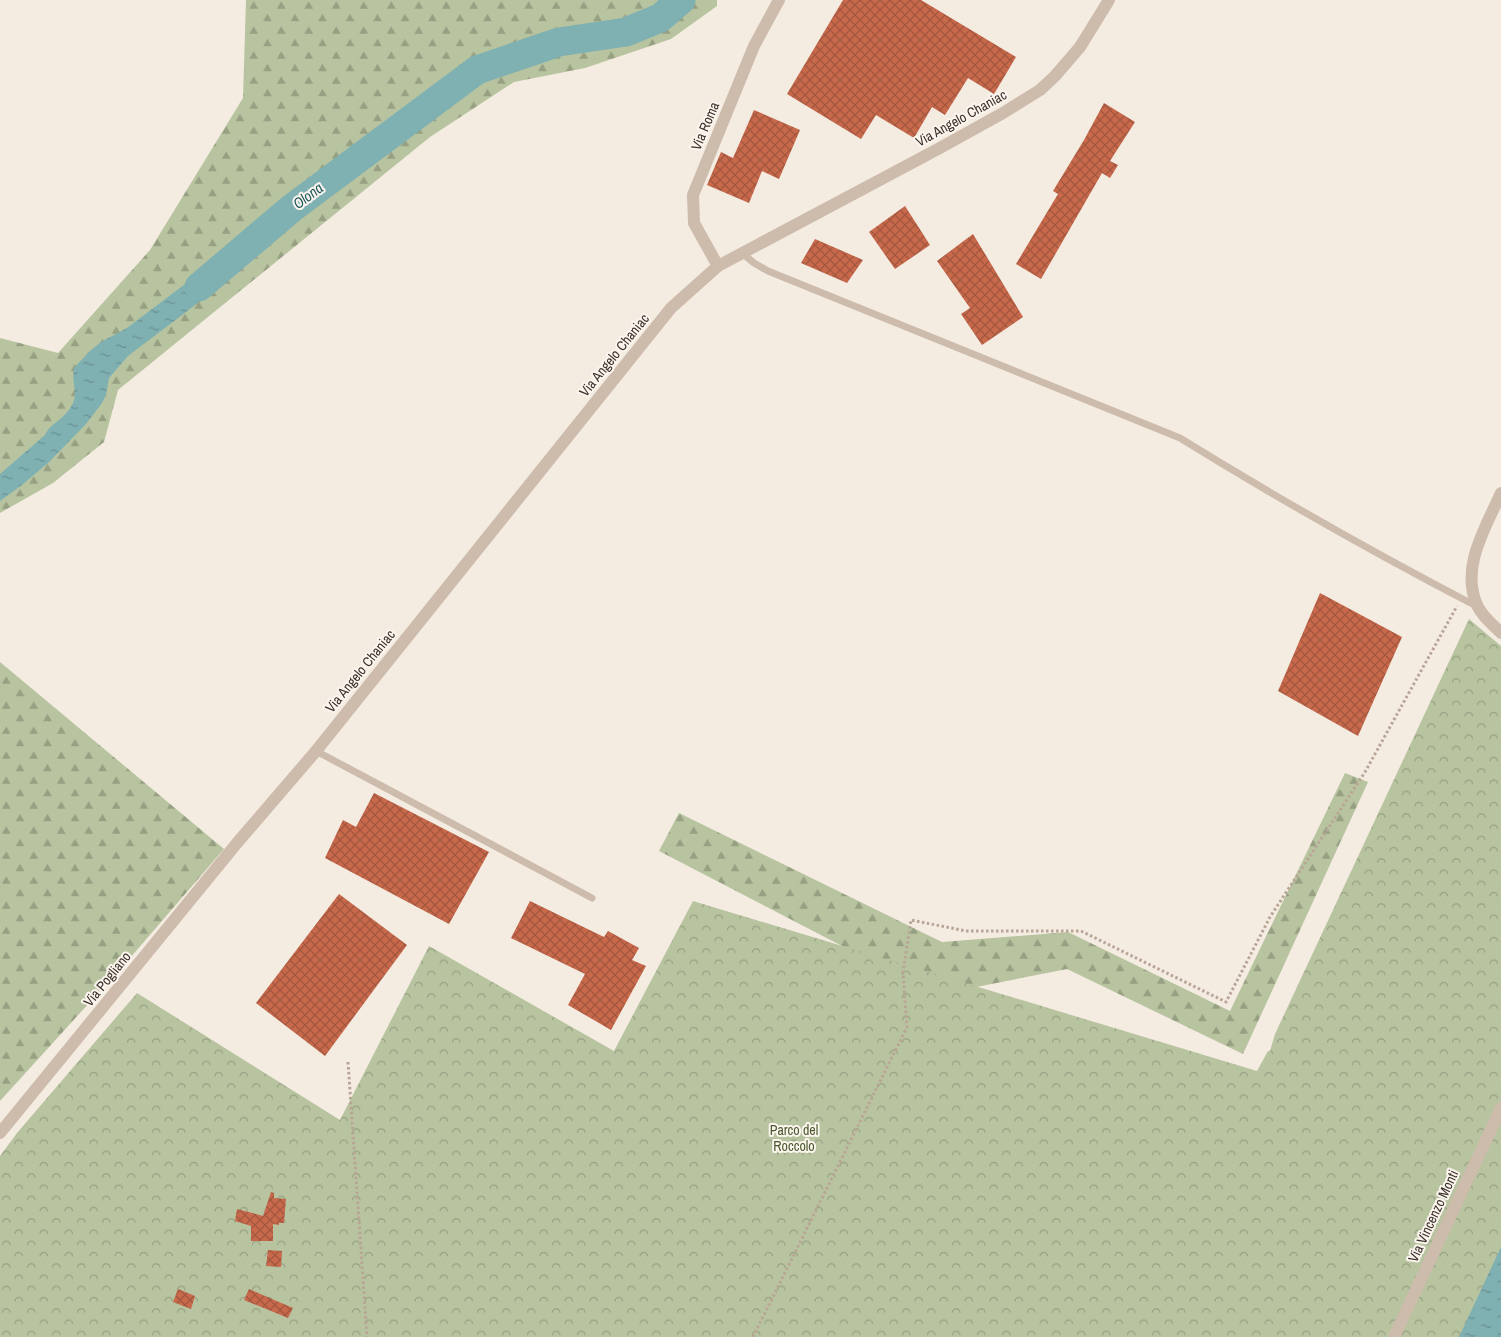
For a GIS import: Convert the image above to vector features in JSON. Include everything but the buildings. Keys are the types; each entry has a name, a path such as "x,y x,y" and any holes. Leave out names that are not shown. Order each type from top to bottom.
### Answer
{"street":[{"name":"Via Roma","path":"718,266 694,223 693,195 754,46 779,0"},
{"name":"Via Angelo Chaniac","path":"237,843 316,751 666,315 700,282 718,266 938,149 1040,90 1080,47 1109,0"},
{"path":"1501,492 1475,552 1471,574 1473,593 1478,607 1485,618 1501,632"},
{"name":"Via Pogliano","path":"0,1133 237,843"},
{"name":"Via Vincenzo Monti","path":"1394,1337 1501,1108"}],"lane":[{"path":"742,253 768,271 1180,438 1236,473 1368,549 1478,607"},
{"path":"316,751 592,898"}],"path":[{"path":"753,1337 907,1027 903,972 911,920 966,931 1081,931 1226,1002 1270,917 1365,772 1461,598"},
{"path":"348,1062 367,1337"}],"green space":[{"path":"246,0 717,0 717,6 671,39 585,68 514,82 430,137 118,390 104,442 53,483 0,513 0,338 58,353 150,250 243,98"},
{"name":"Parco del Roccolo","path":"1469,619 1501,646 1501,1337 0,1337 0,1156 17,1133 137,993 340,1120 429,946 614,1051 693,901 1257,1071 1268,1051 1270,1051 1275,1034"},
{"path":"0,662 224,849 130,958 0,1101"},
{"path":"1345,773 1368,782 1243,1054 1067,969 946,993 898,975 659,851 679,813 942,942 1068,932 1230,1011"}],"water":[{"path":"219,256 238,268 219,287 128,356 109,378 106,395 102,403 86,424 49,462 0,501 0,474 45,435 50,427 70,409 75,395 74,368 101,342 127,328"},
{"path":"1501,1247 1501,1337 1459,1337"}],"waterway":[{"name":"Olona","path":"199,287 292,208 477,70 559,42 626,32 660,18 681,0"}]}
